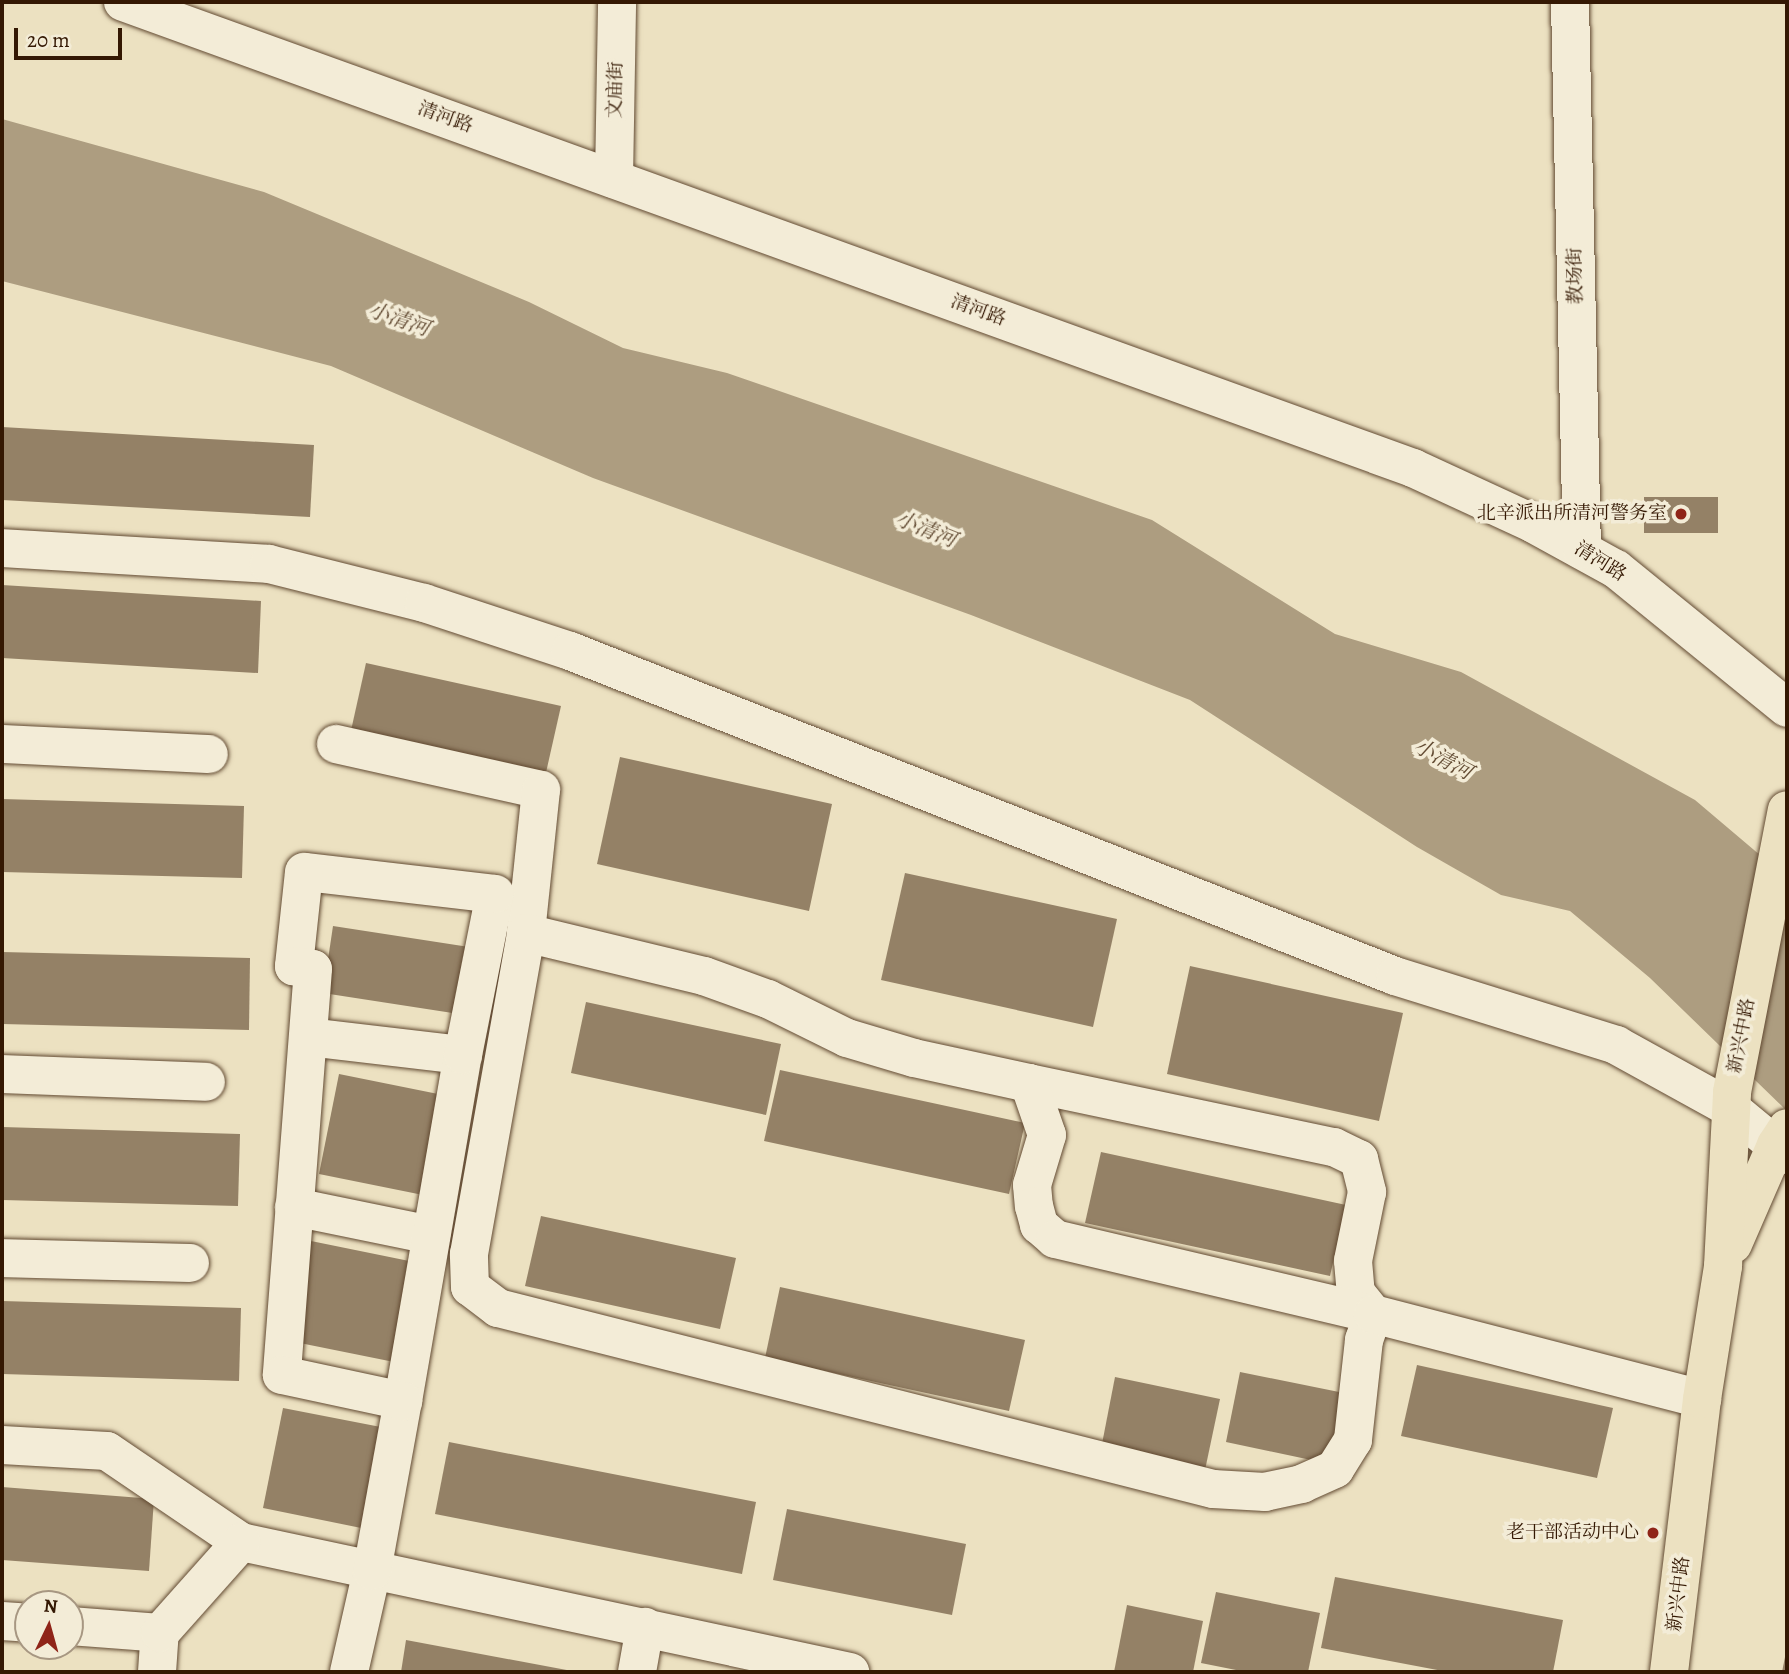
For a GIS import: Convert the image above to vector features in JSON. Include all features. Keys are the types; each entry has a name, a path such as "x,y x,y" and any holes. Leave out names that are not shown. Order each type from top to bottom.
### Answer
{"main road":[{"name":"新兴中路","path":"1669,1672 1702,1399 1723,1266 1731,1100 1787,810"},
{"name":"新兴中路","path":"1723,1266 1784,1139"}],"street":[{"name":"清河路","path":"123,2 1413,468 1534,524 1616,569 1787,708"},
{"name":"文庙街","path":"614,179 617,2"},
{"name":"教场街","path":"1570,2 1582,550"},
{"path":"2,548 269,564 424,603 570,651 1395,976 1616,1045 1731,1100 1784,1139"},
{"path":"2,744 209,754"},
{"path":"336,744 541,790 526,933 469,1254 470,1287 498,1308 1213,1489 1265,1492 1302,1485 1335,1469 1353,1440 1364,1340 1373,1314"},
{"path":"349,1672 372,1571 403,1401 463,1055 495,894 304,872 294,966 313,969 282,1375 403,1401"},
{"path":"526,933 704,976 768,999 847,1038 914,1058 1334,1147 1359,1159 1367,1192 1353,1261 1356,1293 1373,1314"},
{"path":"309,1037 463,1055"},
{"path":"2,1074 206,1082"},
{"path":"1029,1083 1047,1135 1032,1185 1034,1206 1039,1226 1055,1240 1373,1314 1702,1399"},
{"path":"294,1206 431,1235"},
{"path":"2,1258 190,1264"},
{"path":"2,1445 107,1451 241,1542 850,1672"},
{"path":"157,1672 160,1633 241,1542"},
{"path":"84,1627 160,1633"},
{"path":"637,1672 645,1627"}],"water":[{"name":"小清河","path":"2,119 264,192 529,302 623,348 727,373 1152,520 1335,634 1461,672 1695,800 1787,878 1787,1111 1650,978 1570,911 1501,895 1417,847 1190,700 971,615 593,478 331,366 2,281"}],"building":[{"path":"2,427 314,445 310,517 2,500"},
{"path":"1644,497 1718,497 1718,533 1644,533"},
{"path":"2,585 261,601 258,673 2,658"},
{"path":"366,663 561,706 545,777 350,735"},
{"path":"620,757 832,804 809,911 597,864"},
{"path":"2,799 244,806 242,878 2,872"},
{"path":"905,873 1117,919 1093,1027 881,980"},
{"path":"333,926 469,947 459,1014 323,993"},
{"path":"2,952 250,958 249,1030 2,1024"},
{"path":"1190,966 1403,1013 1379,1121 1167,1074"},
{"path":"586,1002 781,1044 766,1115 571,1073"},
{"path":"780,1070 1025,1123 1009,1194 764,1141"},
{"path":"339,1074 448,1096 428,1196 319,1174"},
{"path":"2,1127 240,1134 238,1206 2,1200"},
{"path":"1101,1152 1346,1205 1330,1276 1085,1223"},
{"path":"541,1216 736,1258 720,1329 525,1286"},
{"path":"311,1241 419,1263 399,1363 290,1341"},
{"path":"780,1287 1025,1340 1009,1411 765,1358"},
{"path":"2,1301 241,1308 239,1381 2,1374"},
{"path":"1417,1365 1613,1408 1597,1478 1401,1436"},
{"path":"1240,1372 1344,1393 1330,1464 1226,1442"},
{"path":"1115,1377 1220,1399 1205,1470 1101,1449"},
{"path":"283,1408 391,1429 371,1530 263,1508"},
{"path":"449,1442 756,1502 742,1574 435,1514"},
{"path":"2,1487 154,1499 149,1571 2,1560"},
{"path":"787,1509 966,1544 952,1615 773,1580"},
{"path":"1335,1577 1563,1620 1553,1672 1448,1672 1321,1648"},
{"path":"1216,1592 1320,1613 1308,1672 1246,1672 1201,1663"},
{"path":"1127,1605 1203,1621 1193,1672 1114,1672"},
{"path":"406,1640 572,1671 572,1672 401,1672"},
{"path":"1786,1652 1787,1672 1782,1672"}],"place":[{"name":"北辛派出所清河警务室","path":"1681,514"},
{"name":"老干部活动中心","path":"1653,1533"}]}
